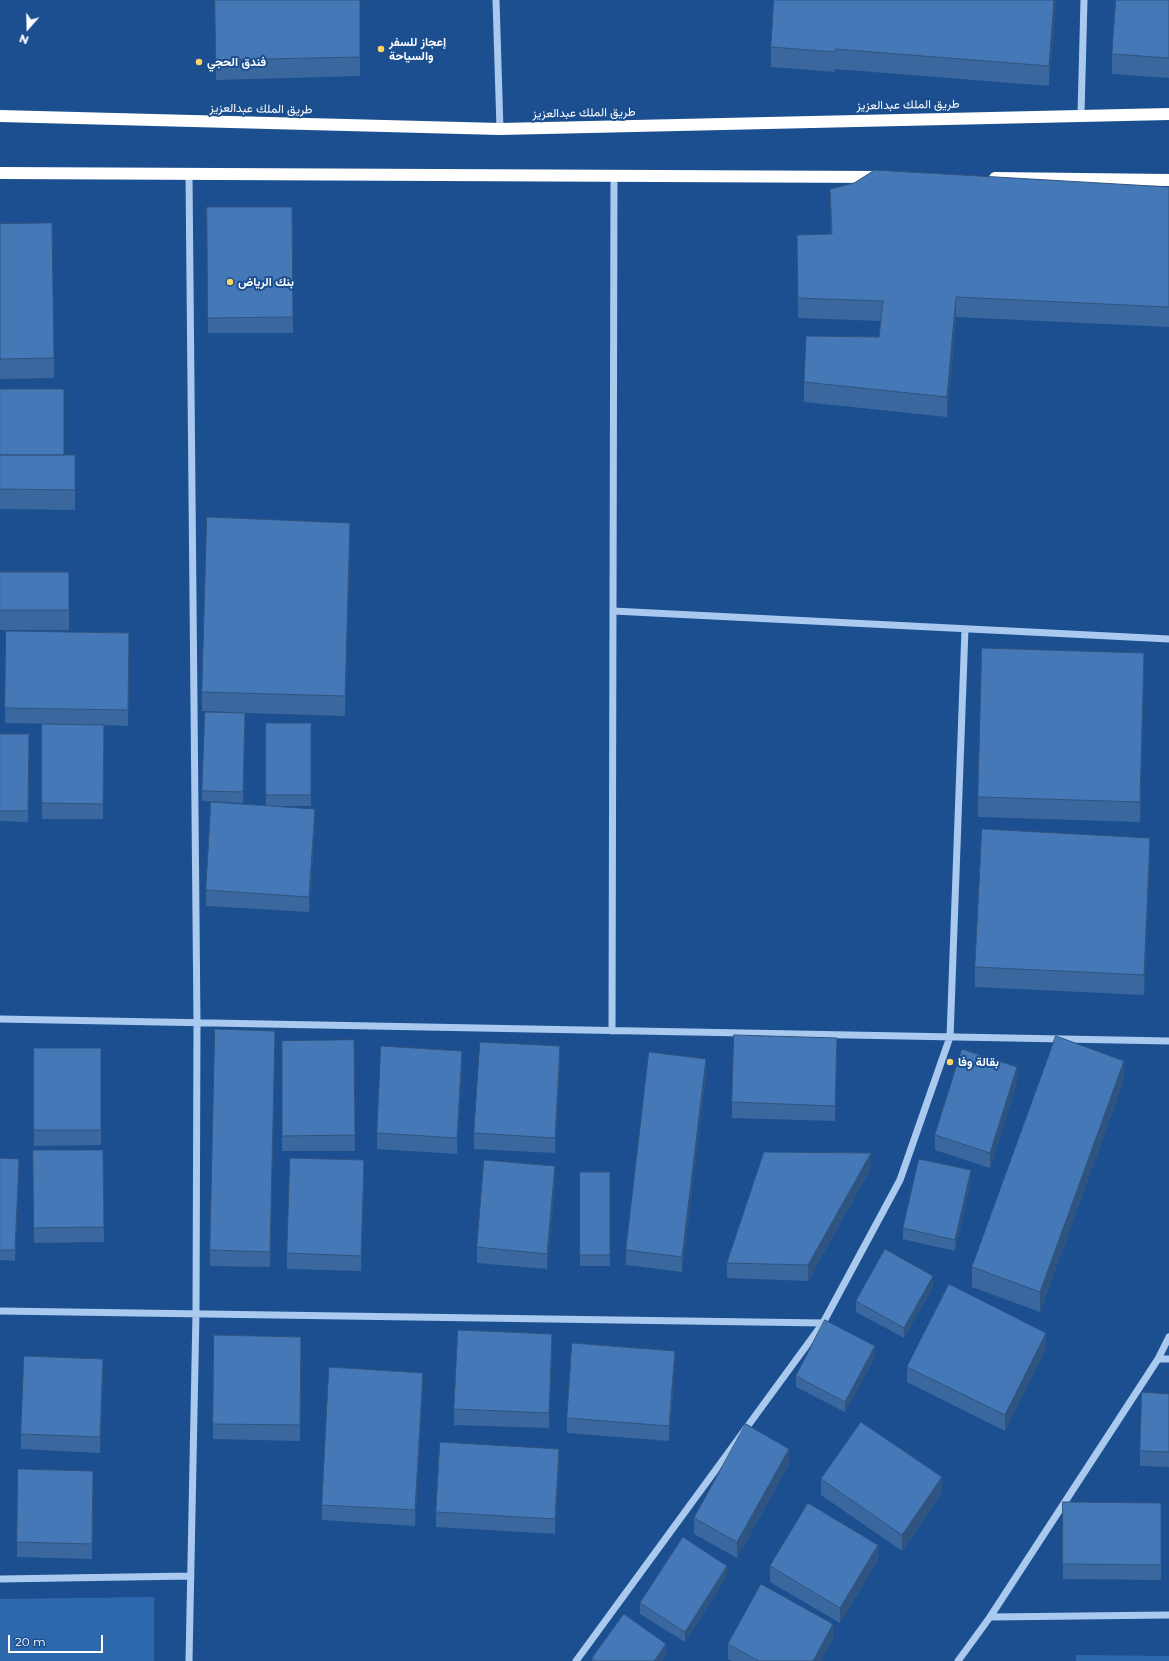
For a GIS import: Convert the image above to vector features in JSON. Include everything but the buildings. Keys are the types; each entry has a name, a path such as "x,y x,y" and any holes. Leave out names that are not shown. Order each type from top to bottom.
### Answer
{"highway":[{"name":"طريق الملك عبدالعزيز","path":"0,116 500,129 1081,114 1169,114"},
{"path":"0,173 189,175 614,174 892,177"},
{"path":"987,178 1169,180"}],"street":[{"path":"496,0 500,129"},
{"path":"1081,114 1084,0"},
{"path":"612,1031 614,174"},
{"path":"189,175 197,1023 196,1313 189,1661"},
{"path":"613,612 1169,639"},
{"path":"576,1661 823,1322 900,1180 950,1037 964,629"},
{"path":"0,1019 1169,1041"},
{"path":"0,1311 823,1322"},
{"path":"958,1661 990,1617 1158,1358 1169,1337"},
{"path":"1158,1358 1169,1359"},
{"path":"0,1579 191,1576"},
{"path":"990,1617 1169,1615"}],"shaded area":[{"path":"154,1597 154,1661 0,1661 0,1599"},
{"path":"1076,1655 1169,1656 1169,1661 1076,1661"}],"place":[{"name":"إعجاز للسفر والسياحة","path":"381,49"},
{"name":"فندق الحجي","path":"199,62"},
{"name":"بنك الرياض","path":"230,282"},
{"name":"بقالة وفا","path":"950,1062"}]}
